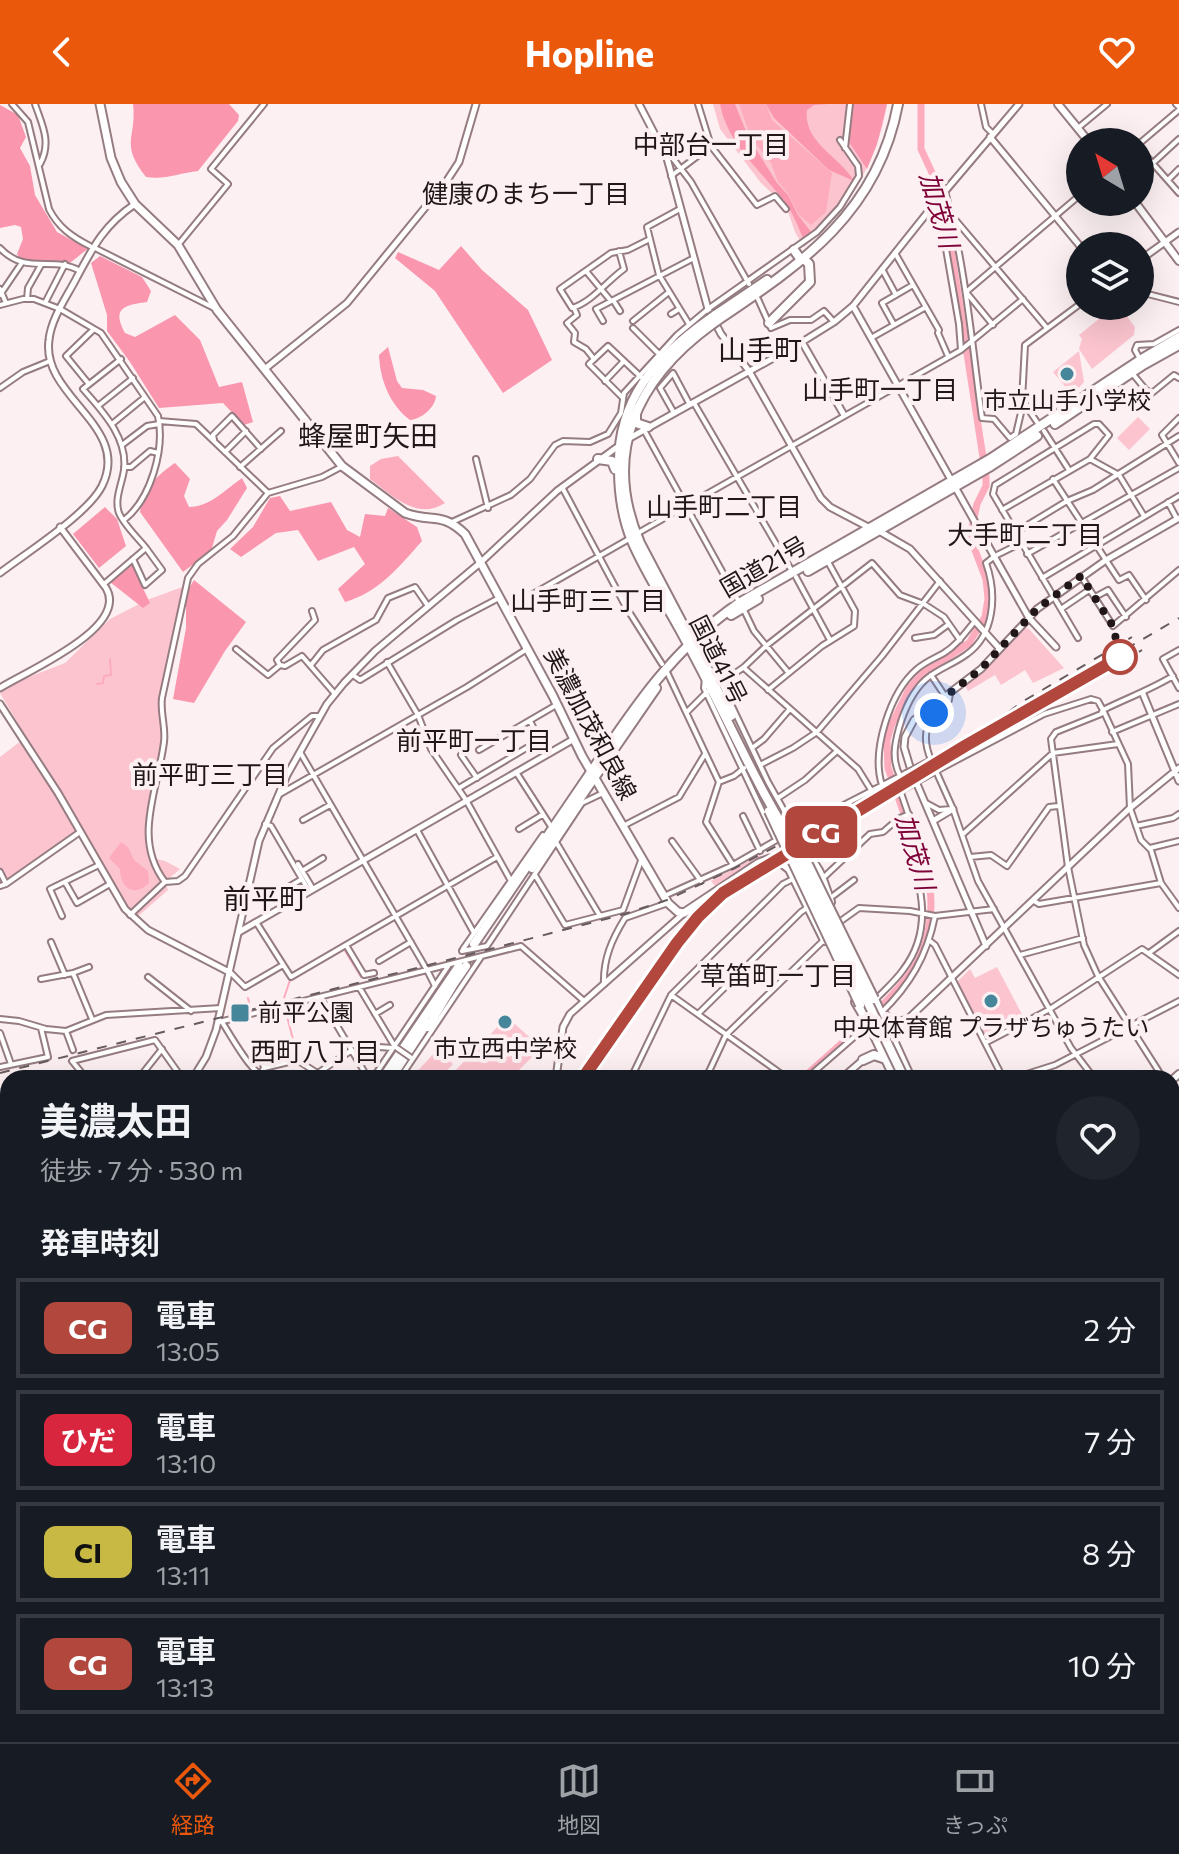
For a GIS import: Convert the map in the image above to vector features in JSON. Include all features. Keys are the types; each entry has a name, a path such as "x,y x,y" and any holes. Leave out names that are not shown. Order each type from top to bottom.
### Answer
{"highway":[{"name":"国道41号","path":"897,104 892,125 863,188 828,232 712,318 679,338 653,368 635,394 625,417 619,486 621,505 633,536 751,764 775,800 903,1070"},
{"path":"769,323 810,282 809,264 799,255"},
{"name":"国道41号","path":"633,536 624,483 623,442 642,399 660,370 712,318"},
{"name":"国道21号","path":"1042,429 1140,360 1179,337"},
{"name":"国道21号","path":"691,644 646,692 592,775 550,828 477,944 592,775 665,668 691,644 741,605 986,465 1179,345"},
{"path":"642,399 635,421 646,429"},
{"path":"598,459 612,461 619,486"},
{"name":"国道21号","path":"794,575 827,560 874,529"},
{"name":"国道41号","path":"691,644 719,684 765,795 903,1070"},
{"path":"765,795 781,841 865,1017"},
{"path":"775,800 877,1005 904,1070"},
{"path":"881,1045 884,1037 877,1005 821,879 809,860 803,858 785,865 795,878 892,1070"},
{"path":"403,1070 456,980 458,966"},
{"path":"382,1070 458,966"},
{"path":"877,1005 892,1024 906,1021"},
{"path":"891,1035 888,1048 894,1070"},
{"path":"863,1060 874,1055 887,1060"}],"main road":[{"path":"100,104 111,158 135,204 178,245 217,310 342,466 405,513 452,522"},
{"path":"1058,104 1078,128"},
{"path":"1146,216 1179,261"},
{"name":"美濃加茂和良線","path":"452,522 465,534 558,704 592,775 666,899 678,912 684,913"},
{"path":"684,913 759,863 770,859 785,865"}],"street":[{"path":"12,104 28,122 53,217 67,232 90,246"},
{"path":"35,104 47,133 44,157 39,166"},
{"path":"178,245 228,184 211,169 264,104"},
{"path":"266,368 347,303 446,182 459,162 476,104"},
{"path":"639,104 664,150 692,259 712,318 749,371 825,502 910,549 1000,649"},
{"path":"698,104 711,146 757,205 775,196 786,209"},
{"path":"845,148 850,104"},
{"path":"981,104 986,127 992,136 1068,232"},
{"path":"198,1070 220,1022 253,861 265,824 319,716 335,694 352,674 428,606 598,459 802,342 853,306 1019,104"},
{"path":"1078,128 1107,104"},
{"path":"1154,132 1178,107"},
{"path":"1179,139 1154,166 1179,193"},
{"path":"452,522 488,508 525,485 555,445 563,441 590,442 608,434 621,413 624,393 689,324 712,318 748,283 799,255 858,181 858,166 840,140"},
{"path":"671,176 711,146"},
{"path":"664,150 682,169 748,283"},
{"path":"1168,180 1179,169"},
{"path":"945,191 965,292 982,418 994,419 1010,438 1016,434 1023,404 1025,345 1066,314"},
{"path":"935,203 941,220 957,309 961,350"},
{"path":"0,573 87,505 99,491 105,476 108,458 99,430 58,377 50,361 49,338 60,309 104,229 135,204"},
{"path":"965,292 1066,207"},
{"path":"680,209 647,227 659,275 689,324"},
{"path":"951,215 1047,328"},
{"path":"1154,250 1179,232"},
{"path":"594,359 586,349 574,342 575,333 567,323 577,315 560,289 611,253 650,239"},
{"path":"0,248 6,255 22,263 65,264 80,271"},
{"path":"97,249 217,310"},
{"path":"574,308 624,269 619,251"},
{"path":"895,253 939,330 948,357"},
{"path":"603,321 596,309 692,259"},
{"path":"22,263 1,292 3,304 27,299 45,303 101,333 121,359 159,423 158,453 146,492 124,520"},
{"path":"45,303 65,264"},
{"path":"27,299 28,288 41,265"},
{"path":"882,269 896,295"},
{"path":"586,271 620,311"},
{"path":"894,325 882,303 913,285"},
{"path":"633,321 669,292"},
{"path":"965,292 993,325"},
{"path":"1154,296 1179,302"},
{"path":"758,299 771,328 790,320 811,320 824,311 834,322"},
{"path":"505,610 961,350 1023,299"},
{"path":"853,306 1029,618 1056,647"},
{"path":"871,338 926,307"},
{"path":"671,314 679,309"},
{"path":"633,328 659,354"},
{"path":"88,384 66,356 94,329"},
{"path":"1140,360 1135,350 1137,345 1154,344 1179,330"},
{"path":"802,342 844,415"},
{"path":"623,398 589,364 608,346 641,377"},
{"path":"121,359 83,389 112,424 122,445 124,467 118,493 119,513 162,570 145,585 133,559"},
{"path":"0,388 23,372 50,361"},
{"path":"605,381 624,361"},
{"path":"674,413 660,388 673,373 738,476 830,640"},
{"path":"1132,373 1135,380 1152,393 1174,375 1179,378"},
{"path":"98,406 133,378"},
{"path":"112,424 145,397"},
{"path":"1023,404 1069,470"},
{"path":"215,442 213,435 231,416 261,449"},
{"path":"1027,554 1179,465 1162,435 1179,418"},
{"path":"122,445 147,426 159,423 196,424 268,493"},
{"path":"1002,510 1090,459 1109,435 1096,423 995,485 993,494 1002,510 1015,532 1027,554 1078,638"},
{"path":"646,429 754,631 788,672"},
{"path":"225,452 246,431"},
{"path":"240,467 281,431"},
{"path":"1015,532 1067,501 1093,490 1179,436"},
{"path":"124,467 131,467 150,451 158,453"},
{"path":"476,459 488,508"},
{"path":"1090,459 1117,474 1144,516"},
{"path":"165,882 150,858 148,834 165,728 162,698 185,586 192,570 233,536 268,493 322,477 342,466"},
{"path":"1053,479 1119,580 1129,575 1146,600"},
{"path":"562,487 626,607 665,668 719,782 706,822 733,865"},
{"path":"1042,578 1179,496"},
{"path":"910,770 904,747 910,726 919,715 981,669 1053,596 1106,560 1178,518 1168,502"},
{"path":"0,688 59,657 105,615 110,606 110,595 104,584 59,527"},
{"path":"898,777 893,754 910,698 931,675 970,652 990,621 993,599 986,563 1021,543"},
{"path":"104,584 146,548"},
{"path":"768,690 830,640 854,626 855,611 827,560"},
{"path":"751,764 752,748 719,684 872,563 900,595 924,604 944,617 960,640"},
{"path":"1081,576 1113,626 1179,570"},
{"path":"719,782 751,764 793,748 817,732 940,581"},
{"path":"311,665 323,650 376,620 388,598 415,587 428,606"},
{"path":"1061,609 1090,590"},
{"path":"1095,597 1108,590 1126,617"},
{"path":"352,674 360,680 499,598"},
{"path":"280,665 278,656 315,620 312,611"},
{"path":"883,784 879,776 882,738 902,685 916,669 960,640 975,622"},
{"path":"915,638 934,635 949,624"},
{"path":"236,649 268,675 280,665 285,666 302,656 335,694"},
{"path":"277,796 527,649"},
{"path":"1179,650 1163,659 1179,688"},
{"path":"387,662 418,715 431,749 466,800 511,881"},
{"path":"744,667 858,769 871,790"},
{"path":"604,984 603,968 610,946 625,918 733,865 931,760 925,741 926,728 934,713 949,700 931,675"},
{"path":"705,676 707,692 751,764 776,840"},
{"path":"1158,1070 1098,976 1083,938 1068,867 1051,739 1056,732 1101,714 1132,695 1143,694 1173,676"},
{"path":"687,712 707,692"},
{"path":"1143,694 1179,781"},
{"path":"913,828 902,790 1044,714 1091,699 1098,701 1131,775 1130,808 1141,840 1149,848 1161,883 1179,908"},
{"path":"0,704 130,915 148,930 229,972 245,987 283,965"},
{"path":"479,750 558,704"},
{"path":"1112,732 1179,704"},
{"path":"752,748 789,710"},
{"path":"130,915 165,882 178,881 196,863 273,748 312,716 319,716"},
{"path":"530,721 547,754"},
{"path":"237,933 574,739"},
{"path":"458,789 540,740"},
{"path":"962,835 1053,753 1118,744"},
{"path":"795,830 775,800 805,780 837,751"},
{"path":"300,752 412,941 435,986"},
{"path":"623,826 679,797 705,754"},
{"path":"461,755 477,778"},
{"path":"851,1070 1130,808 1177,770"},
{"path":"936,771 978,881 1075,1055 1087,1070"},
{"path":"516,772 550,828 462,951 487,946 582,803 603,793"},
{"path":"917,784 986,946"},
{"path":"924,801 939,810 953,809"},
{"path":"303,820 330,805"},
{"path":"970,857 991,855 1007,866 1049,807 1059,806"},
{"path":"933,821 953,809"},
{"path":"1136,826 1179,814"},
{"path":"519,829 542,815"},
{"path":"635,1070 671,995 783,884 795,878 821,879 870,834 883,832 899,818 908,815"},
{"path":"743,816 760,851"},
{"path":"877,1005 913,953 922,915 920,882 899,818"},
{"path":"265,824 271,826 311,890"},
{"path":"416,829 474,933"},
{"path":"0,872 3,885 80,832"},
{"path":"672,841 701,881"},
{"path":"1149,848 1179,841"},
{"path":"556,842 600,916"},
{"path":"256,922 291,977 497,857"},
{"path":"302,871 323,858"},
{"path":"535,874 565,925 623,910 642,858"},
{"path":"298,864 311,890"},
{"path":"62,916 50,890 99,865"},
{"path":"275,895 302,879"},
{"path":"698,1014 801,912 830,901 854,880"},
{"path":"65,882 77,903 110,884"},
{"path":"1034,901 1039,904 1161,883"},
{"path":"710,1070 726,1035 823,935 842,926 859,908 935,916 994,909"},
{"path":"557,1070 563,1027 570,1014 684,913"},
{"path":"815,1070 877,1005 913,977 930,941 935,916"},
{"path":"823,935 842,926"},
{"path":"1149,953 1179,931"},
{"path":"1020,955 1083,938"},
{"path":"379,961 412,941"},
{"path":"930,941 935,945 999,1070"},
{"path":"51,942 65,975"},
{"path":"346,945 364,975 374,973"},
{"path":"220,1022 427,970 458,966 521,946 585,1001"},
{"path":"985,1043 1050,1009 1142,949 1179,975"},
{"path":"403,1070 481,957"},
{"path":"381,1070 435,986 458,966"},
{"path":"41,979 89,967"},
{"path":"73,973 92,1019"},
{"path":"148,977 191,1011"},
{"path":"359,987 395,1048 411,1058"},
{"path":"671,995 776,1070"},
{"path":"320,997 351,1048 369,1070"},
{"path":"1039,1070 1055,1065 1179,1001"},
{"path":"375,1014 390,1005"},
{"path":"0,1019 66,1031 106,1015 221,1008"},
{"path":"220,1022 237,1042 253,1070"},
{"path":"0,1067 48,1057 41,1028"},
{"path":"66,1031 73,1050"},
{"path":"0,1033 11,1064"},
{"path":"79,1070 72,1061 155,1040 176,1070"},
{"path":"277,1041 258,1046 264,1068 297,1060 313,1070"},
{"path":"322,1070 351,1048 395,1048"},
{"path":"145,1070 162,1049"}],"shaded area":[{"path":"133,104 229,104 239,115 238,121 198,171 153,178 146,177 133,156"},
{"path":"713,104 887,104 876,145 859,183 834,217 804,247 786,206 761,183 720,129"},
{"path":"720,104 735,104 748,136 811,232 804,240 787,205 737,144"},
{"path":"739,104 766,104 772,120 832,173 826,212 811,225 799,215 778,182 771,163 751,138"},
{"path":"766,104 828,104 814,105 807,110 807,122 816,140 854,181 829,170 774,118"},
{"path":"854,104 887,104 867,169 849,142"},
{"path":"0,105 18,115 26,137 20,148 30,166 35,195 57,232 88,249 66,265 46,268 26,263 17,254 23,239 21,227 0,228"},
{"path":"461,246 482,270 528,310 552,360 503,393 435,291 395,258 398,252 439,270"},
{"path":"100,256 142,277 151,291 147,302 122,309 119,318 125,333 135,337 175,315 200,340 219,387 242,382 253,422 244,425 223,403 159,408 107,331 107,315 91,263"},
{"path":"1098,320 1130,320 1135,327 1134,335 1092,369 1079,349 1082,339 1079,335"},
{"path":"388,347 397,381 402,388 423,390 436,396 430,409 419,418 410,420 387,391 379,355"},
{"path":"1079,351 1084,382 1072,395 1053,372"},
{"path":"1138,417 1150,429 1129,450 1117,438"},
{"path":"398,456 445,503 435,508 415,508 396,499 370,479 370,466 381,459"},
{"path":"175,463 190,479 184,496 189,507 211,501 242,478 247,488 217,531 211,551 183,572 140,512 144,496 152,483"},
{"path":"280,496 290,511 331,502 347,530 360,537 365,514 385,516 388,508 417,527 422,541 378,585 345,602 338,589 365,564 354,547 318,561 298,530 276,533 241,557 230,549 253,527 270,498"},
{"path":"105,507 117,519 126,546 99,568 73,534"},
{"path":"132,565 150,603 143,608 110,582"},
{"path":"194,580 246,622 194,703 173,699 186,628 186,593"},
{"path":"185,586 162,698 165,728 148,834 150,858 180,869 165,882 168,890 137,917 127,906 81,829 6,884 0,872 0,757 26,737 0,693 21,680 65,663 110,619 147,600"},
{"path":"1023,628 1029,629 1064,668 1033,683 1025,670 1001,685 995,675 968,691 965,685 985,669"},
{"path":"121,842 128,847 134,860 148,871 149,883 138,890 125,886 120,869 109,858"},
{"path":"760,855 762,858 715,886 711,881"},
{"name":"中央体育館 プラザちゅうたい","path":"997,967 1025,1020 988,1039 957,982 970,969 975,978"},
{"path":"507,1017 535,1042 532,1057 519,1070 456,1070"},
{"path":"437,1050 453,1064 447,1070 418,1070"}],"waterway":[{"name":"加茂川","path":"812,1070 881,1007 908,976 922,953 929,926 930,888 888,768 887,740 910,687 922,674 969,643 985,617 988,599 986,579 970,537 986,477 947,223 933,175 921,149 921,104"},
{"path":"97,684 103,683 104,676 111,675 110,659"},
{"path":"344,949 361,977"},
{"path":"284,998 290,980"},
{"path":"248,998 250,1007"},
{"path":"285,1009 298,1058"},
{"path":"336,1020 350,1043"}],"tunnel":[{"path":"466,966 480,945"}],"railway":[{"path":"1126,649 1179,618"},
{"path":"12,1070 425,966 667,900 735,868 931,764 1022,702 1132,637"},
{"path":"999,729 1051,704 1142,650"},
{"path":"589,1070 698,917 733,885 797,847"}],"train":[{"name":"CG","path":"589,1070 677,943 713,901 733,885 1122,656"}],"place":[{"name":"市立山手小学校","path":"1067,374"},
{"name":"中央体育館 プラザちゅうたい","path":"991,1001"},
{"name":"前平公園","path":"240,1013"},
{"name":"市立西中学校","path":"505,1022"}],"district":[{"name":"中部台一丁目","path":"711,145"},
{"name":"健康のまち一丁目","path":"526,194"},
{"name":"山手町","path":"760,350"},
{"name":"山手町一丁目","path":"880,390"},
{"name":"蜂屋町矢田","path":"368,436"},
{"name":"山手町二丁目","path":"724,507"},
{"name":"大手町二丁目","path":"1025,535"},
{"name":"山手町三丁目","path":"588,601"},
{"name":"前平町一丁目","path":"474,741"},
{"name":"前平町三丁目","path":"210,775"},
{"name":"前平町","path":"265,899"},
{"name":"草笛町一丁目","path":"778,976"},
{"name":"西町八丁目","path":"315,1052"}],"route":[{"path":"934,713 949,700 950,693 981,669 1037,609 1081,576 1113,626 1120,657"}]}
